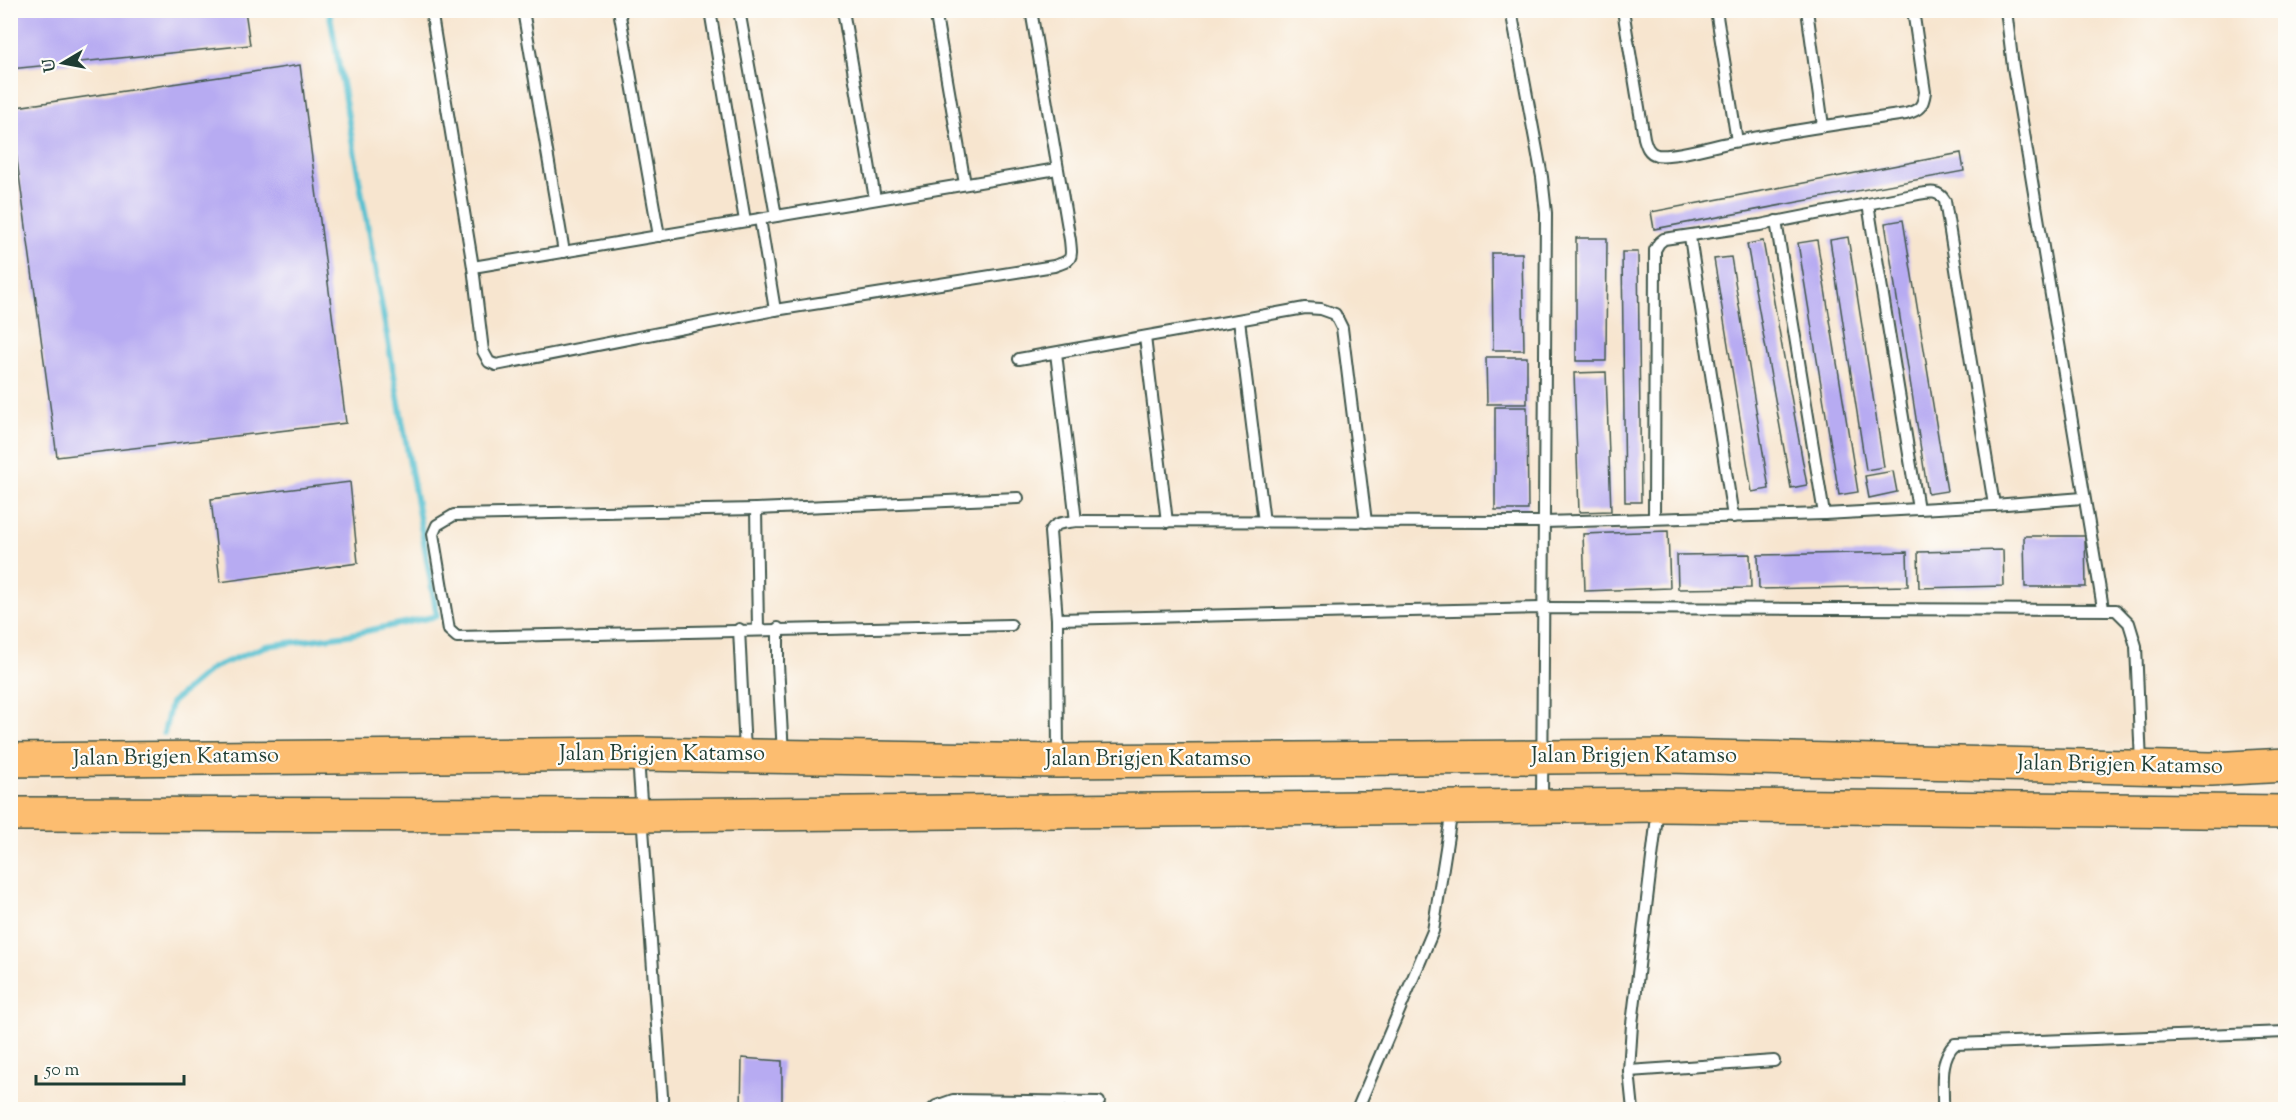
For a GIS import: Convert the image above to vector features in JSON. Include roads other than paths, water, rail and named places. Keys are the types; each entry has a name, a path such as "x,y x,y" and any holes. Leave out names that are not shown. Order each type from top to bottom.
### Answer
{"highway":[{"name":"Jalan Brigjen Katamso","path":"10,760 638,754 1058,761 1541,755 1678,756 2211,769 2286,765"},
{"path":"2052,764 2053,809"},
{"name":"Jalan Brigjen Katamso","path":"10,814 641,815 1658,805 2286,812"}],"lane":[{"path":"431,10 473,267 483,351 489,362 496,365 775,310 1065,263 1071,256 1031,10"},
{"path":"523,10 564,252"},
{"path":"619,10 659,236"},
{"path":"710,10 745,221"},
{"path":"739,10 776,216"},
{"path":"843,10 875,199"},
{"path":"935,10 965,184"},
{"path":"1511,10 1542,177 1546,213 1542,806"},
{"path":"1623,10 1644,138 1648,149 1655,155 1668,155 1737,141 1918,111 1924,104 1925,92 1913,10"},
{"path":"1716,10 1737,141"},
{"path":"1807,10 1823,126"},
{"path":"2006,10 2013,67 2103,608"},
{"path":"473,267 1057,169"},
{"path":"1654,519 1655,250 1659,243 1664,239 1690,237 1936,192 1945,201 1994,505"},
{"path":"1868,204 1918,509"},
{"path":"760,219 775,310"},
{"path":"1776,221 1824,514"},
{"path":"1690,237 1733,517"},
{"path":"1019,359 1305,308 1321,309 1335,314 1342,328 1366,522"},
{"path":"1239,320 1264,522"},
{"path":"1145,337 1167,522"},
{"path":"1056,353 1076,521"},
{"path":"1011,625 458,636 449,630 433,534 436,525 454,515 756,509 1018,498"},
{"path":"1058,761 1057,620 1050,532 1057,524 1076,521 1544,522 1824,514 2084,498"},
{"path":"756,509 758,629"},
{"path":"1057,620 1543,608 2103,608 2116,610 2129,622 2136,646 2141,766"},
{"path":"778,628 784,756"},
{"path":"739,629 746,755"},
{"path":"638,754 663,1110"},
{"path":"1633,1110 1629,1071 1632,1024 1658,805"},
{"path":"1357,1110 1433,930 1453,807"},
{"path":"1943,1110 1945,1058 1948,1049 1955,1044 2286,1032"},
{"path":"1629,1071 1774,1061"},
{"path":"932,1110 936,1106 953,1100 1099,1102"}],"waterway":[{"path":"164,733 171,703 212,668 266,646 348,635 437,616 329,10"}]}
